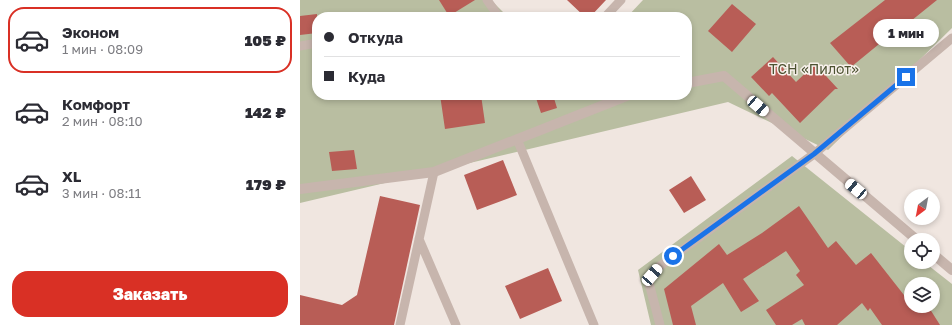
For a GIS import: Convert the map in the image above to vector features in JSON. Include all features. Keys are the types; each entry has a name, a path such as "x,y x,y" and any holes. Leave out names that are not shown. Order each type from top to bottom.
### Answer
{"street":[{"path":"692,82 724,76 909,233"},
{"path":"300,189 434,172 616,100"},
{"path":"940,260 952,270"}],"lane":[{"path":"487,0 495,12"},
{"path":"610,12 621,0"},
{"path":"660,325 649,283 652,275 660,266 814,154 952,38"},
{"path":"300,46 312,44"},
{"path":"517,139 594,325"},
{"path":"400,325 434,172"},
{"path":"419,239 456,325"}],"green space":[{"name":"ТСН «Пилот»","path":"300,0 491,0 503,12 312,12 312,100 692,100 692,12 632,12 643,0 952,0 952,28 828,150 728,102 300,203"},
{"path":"792,156 904,245 904,269 933,269 952,284 952,325 651,325 638,270"}],"building":[{"path":"439,0 475,0 456,12 446,12"},
{"path":"567,0 606,0 595,12 580,12"},
{"path":"885,0 937,0 896,33 895,31 851,67 830,43"},
{"path":"732,4 756,24 732,52 708,31"},
{"path":"312,15 312,34 300,35 300,16"},
{"path":"773,57 796,82 815,64 838,89 835,89 800,123 772,93 769,96 751,77"},
{"path":"441,100 482,100 485,123 445,129"},
{"path":"537,100 555,100 557,108 541,113"},
{"path":"354,150 357,169 332,171 329,152"},
{"path":"503,160 517,195 477,210 464,175"},
{"path":"691,176 706,200 684,213 669,190"},
{"path":"380,196 420,205 394,325 300,325 300,295 342,305 357,295"},
{"path":"799,206 828,248 836,241 856,265 871,253 904,295 904,313 932,313 940,325 882,325 870,308 868,311 862,303 837,325 805,325 802,319 792,325 776,325 766,310 804,285 796,275 800,271 786,251 743,279 759,301 741,312 723,283 691,306 696,325 673,325 664,289 719,244 727,255 762,233"},
{"path":"548,268 562,301 520,319 505,286"}],"route":[{"path":"673,256 814,154 906,77"}]}
